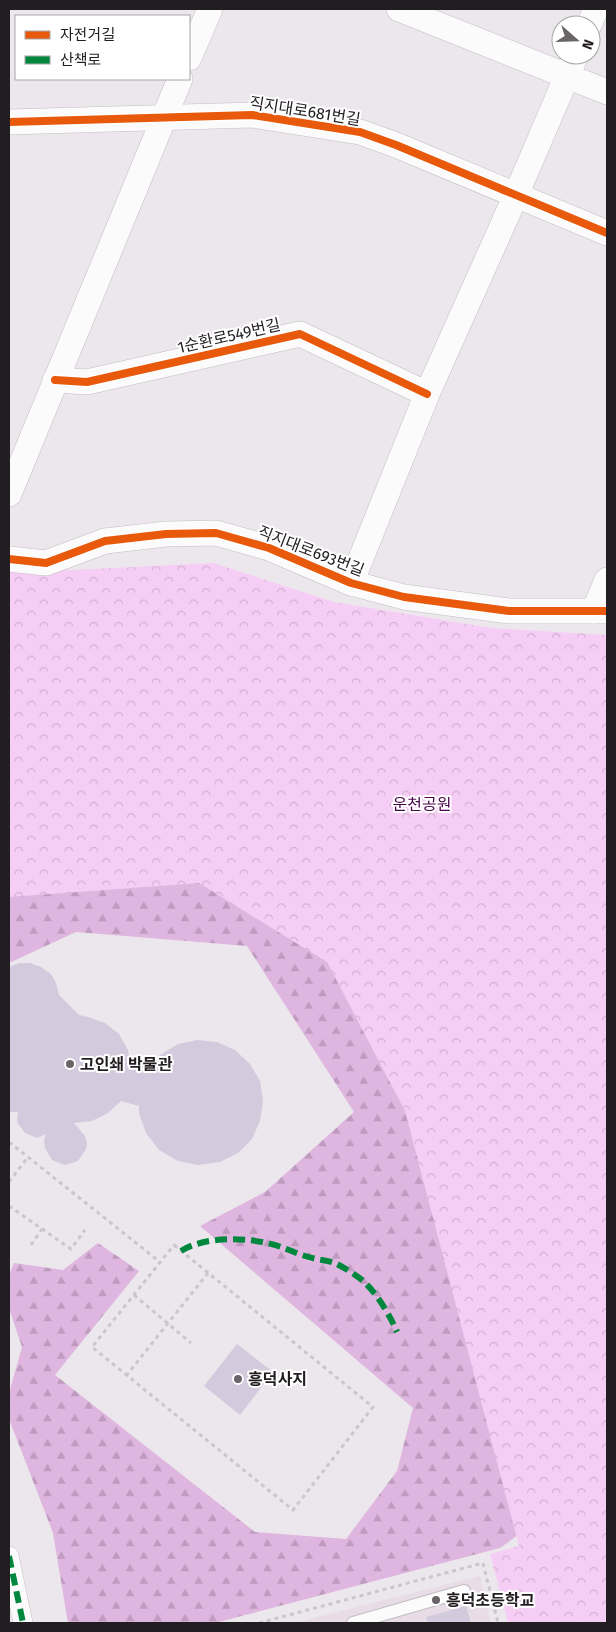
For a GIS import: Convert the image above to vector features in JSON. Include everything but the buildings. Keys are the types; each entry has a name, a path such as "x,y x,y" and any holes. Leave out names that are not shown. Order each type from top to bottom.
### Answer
{"street":[{"path":"190,56 210,9"},
{"path":"399,9 551,58"},
{"path":"427,394 572,65 607,92"},
{"path":"9,494 180,80"},
{"name":"직지대로681번길","path":"9,122 252,115 360,132 396,145 607,233"},
{"name":"1순환로549번길","path":"55,380 87,382 300,334 427,394"},
{"name":"직지대로693번길","path":"351,582 427,394"},
{"name":"직지대로693번길","path":"9,559 46,563 105,541 166,534 216,533 269,548 351,582 404,597 509,611 600,611 607,580"},
{"path":"9,1556 23,1623"}],"lane":[{"path":"353,1623 464,1591"}],"path":[{"path":"9,1142 160,1262"},
{"path":"9,1182 28,1157"},
{"path":"9,1206 71,1249 85,1230"},
{"path":"31,1245 42,1229"},
{"path":"174,1245 208,1272 374,1407 293,1510 92,1348 174,1245"},
{"path":"126,1376 208,1272"},
{"path":"134,1295 191,1343"}],"shaded area":[{"name":"흥덕초등학교","path":"480,1576 491,1623 294,1623"}],"green space":[{"name":"운천공원","path":"213,563 334,602 491,628 607,635 607,1623 508,1623 490,1554 519,1546 405,1111 327,962 199,883 9,897 9,569 53,571"},
{"name":"운천공원","path":"320,607 607,657 575,1495 500,1548 215,1623 68,1623 53,1533 9,1419 9,1393 22,1347 9,1308 9,1275 14,1263 63,1270 98,1243 139,1271 55,1375 255,1532 346,1539 397,1471 413,1408 200,1226 265,1192 354,1112 247,946 76,932 9,963 9,689"}],"marked path":[{"path":"181,1251 203,1242 216,1240 257,1241 335,1263 358,1277 370,1288 386,1310 397,1332"},
{"path":"9,1556 23,1623"}],"cycle path":[{"path":"9,122 252,115 360,132 396,145 607,233"},
{"path":"55,380 87,382 300,334 427,394"},
{"path":"9,559 46,563 105,541 166,534 216,533 269,548 351,583 404,597 509,611 607,611"}],"place":[{"name":"고인쇄 박물관","path":"70,1064"},
{"name":"흥덕사지","path":"238,1379"},
{"name":"흥덕초등학교","path":"436,1600"}]}
